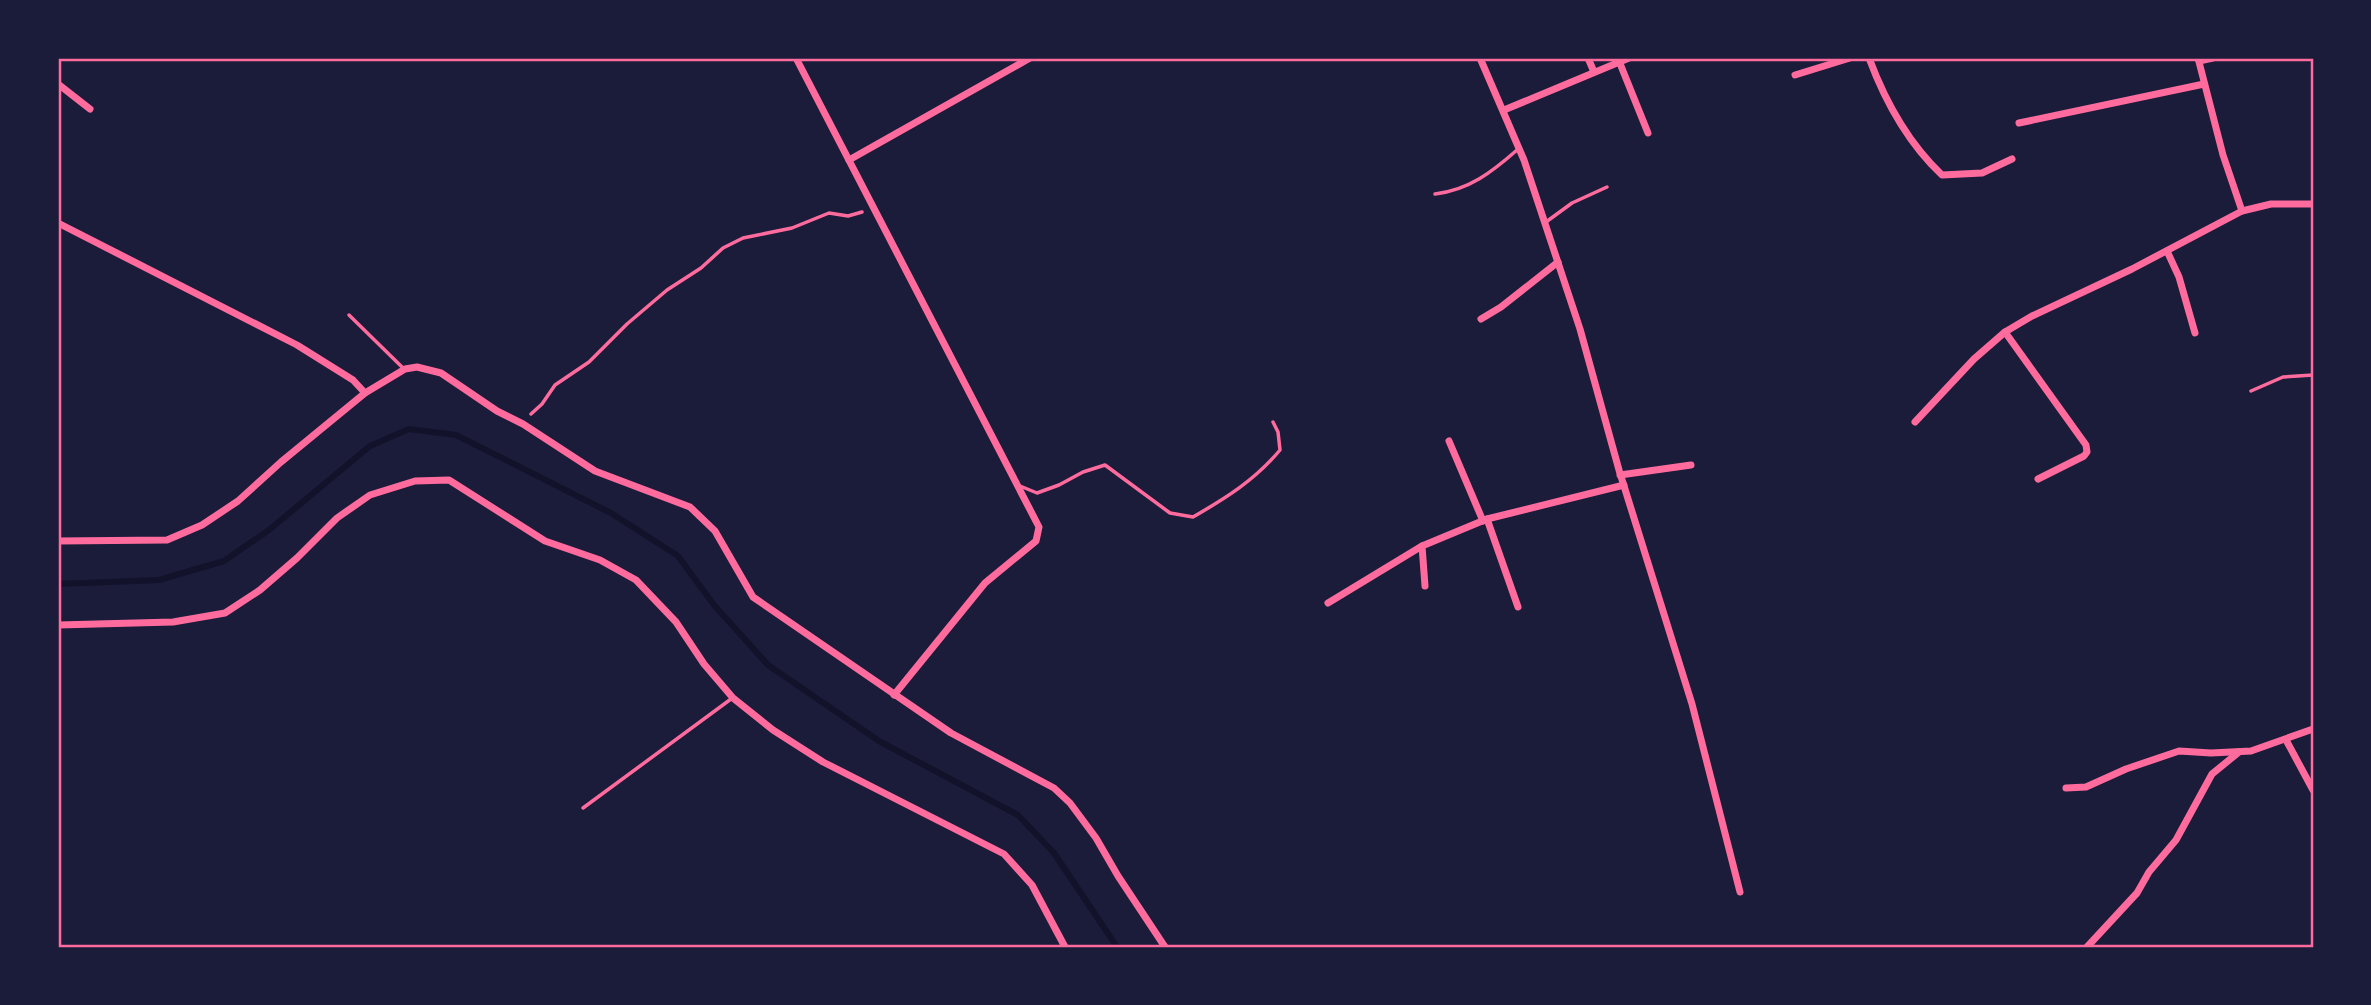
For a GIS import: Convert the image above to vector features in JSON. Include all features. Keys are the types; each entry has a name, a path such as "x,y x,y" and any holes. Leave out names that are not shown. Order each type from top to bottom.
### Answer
{"street":[{"path":"796,58 1039,527 1036,541 985,583 894,695"},
{"path":"849,160 1030,58"},
{"path":"1480,58 1519,149 1580,329 1620,475 1692,704 1740,892"},
{"path":"1588,58 1594,72"},
{"path":"1504,110 1629,58"},
{"path":"1795,75 1850,58"},
{"path":"1869,58 1882,92 1922,156 1942,175 1982,173 2012,159"},
{"path":"2213,58 2198,60 2223,155 2242,211"},
{"path":"1619,61 1648,133"},
{"path":"58,84 90,109"},
{"path":"2019,123 2204,84"},
{"path":"1915,422 1974,359 2005,332 2032,316 2167,251 2242,211 2271,204 2311,205 2313,215"},
{"path":"58,223 297,345 353,380 365,393"},
{"path":"2167,251 2179,277 2196,333"},
{"path":"1481,319 1501,307 1558,262"},
{"path":"2005,332 2086,445 2087,452 2084,456 2038,479"},
{"path":"58,541 166,540 202,525 237,501 365,393 405,369 417,367 441,373 595,471 691,507 715,531 753,597 951,733 1054,788 1070,803 1096,838 1165,947"},
{"path":"1449,441 1485,520 1518,607"},
{"path":"1620,475 1691,465"},
{"path":"58,625 173,622 225,613 260,590 298,558 337,518 370,495 415,481 449,480 545,541 600,560 636,580 676,622 704,664 733,698 773,730 823,762 1004,854 1032,885 1065,947"},
{"path":"1328,603 1422,546 1485,520 1624,485"},
{"path":"1422,546 1424,586"},
{"path":"2066,788 2086,787 2126,769 2179,751 2251,751 2313,729"},
{"path":"2286,740 2313,790"},
{"path":"2087,947 2137,892 2149,872 2176,840 2212,774 2239,752"}],"lane":[{"path":"1435,194 1471,185 1519,149"},
{"path":"1545,223 1572,203 1607,187"},
{"path":"349,316 405,369"},
{"path":"1018,486 1037,493 1059,485 1083,471 1105,465 1170,513 1193,517 1220,502 1268,465 1280,450 1278,432 1273,422"},
{"path":"583,808 733,698"}],"path":[{"path":"521,423 542,404 555,385 589,362 627,324 723,248 743,238 792,228 829,213 848,216 874,209"},
{"path":"2251,391 2283,377 2313,375"}],"waterway":[{"path":"58,584 159,580 224,561 269,530 370,446 409,429 456,435 611,513 678,556 714,605 768,665 879,741 1018,815 1054,853 1117,947"}]}
